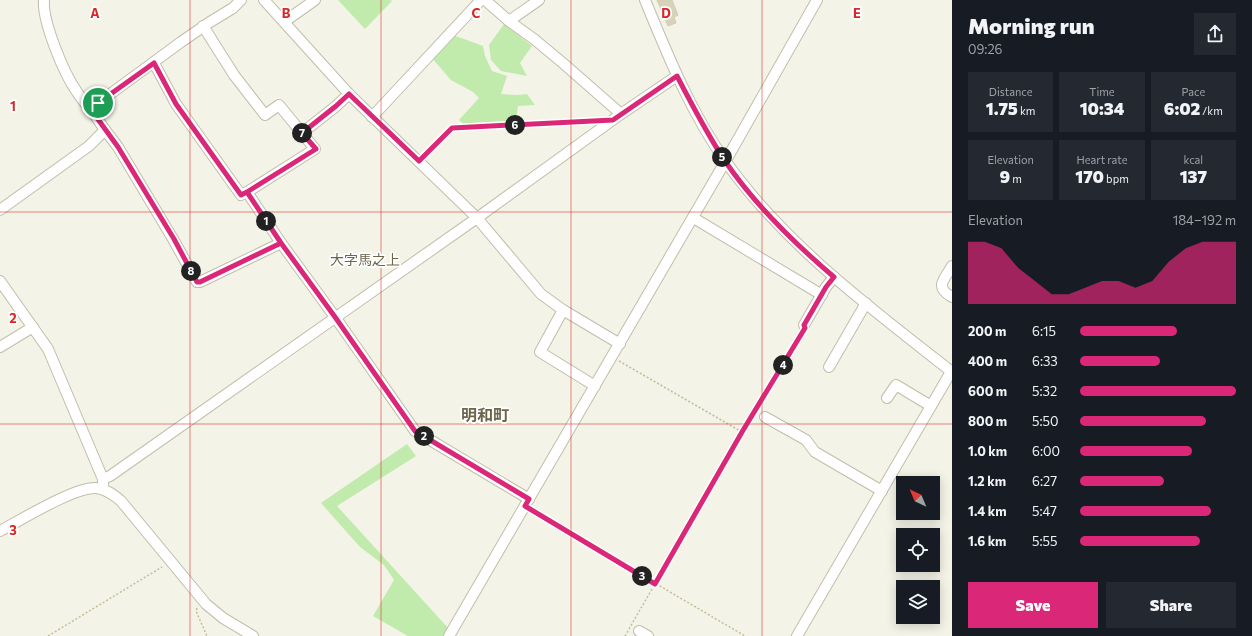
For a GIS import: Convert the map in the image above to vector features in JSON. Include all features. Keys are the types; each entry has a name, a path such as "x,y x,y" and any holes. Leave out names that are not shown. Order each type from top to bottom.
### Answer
{"street":[{"path":"44,0 43,8 48,28 63,66 76,91 122,153 174,239 197,282 200,282 281,243"},
{"path":"92,111 98,103 181,42 233,8 241,0"},
{"path":"264,0 349,94 477,218 541,294 563,310 620,344"},
{"path":"284,22 315,0"},
{"path":"372,117 481,0"},
{"path":"485,0 509,21 534,39 564,64 617,117"},
{"path":"509,21 539,0"},
{"path":"645,0 677,76 700,121 726,162 772,219 804,251 834,277 952,371 797,636"},
{"path":"449,636 726,162 817,0"},
{"path":"154,63 176,104 241,195 316,149 280,106 265,115 234,75 204,26"},
{"path":"0,531 79,490 95,488 103,484 110,476 677,76"},
{"path":"302,133 349,94"},
{"path":"0,210 89,146 105,130"},
{"path":"247,192 281,243 415,431 527,503"},
{"path":"697,220 822,295"},
{"path":"952,266 942,283 944,292 952,297"},
{"path":"804,325 834,277"},
{"path":"0,282 48,349 103,484 121,501 201,598 223,618 253,636"},
{"path":"829,366 866,303"},
{"path":"563,310 540,352 595,386"},
{"path":"0,347 33,327"},
{"path":"887,398 896,385 931,406"},
{"path":"765,417 806,440 815,452 882,491"}],"path":[{"path":"419,161 452,128 617,117"},
{"path":"625,636 742,432 805,328 804,325"},
{"path":"612,357 742,432"},
{"path":"527,503 655,584 745,636"},
{"path":"48,636 170,562"},
{"path":"201,598 196,611 207,636"}],"green space":[{"path":"338,0 390,0 392,1 365,29"},
{"path":"504,24 532,46 520,63 527,76 501,71 491,60 489,45"},
{"path":"453,35 483,46 485,56 492,71 507,76 501,94 527,94 535,105 518,106 516,120 463,124 459,120 479,98 473,92 451,80 431,57"},
{"path":"407,444 416,456 337,506 449,629 445,636 408,636 373,616 394,580 384,565 360,547 321,503"}],"building":[{"path":"657,0 672,0 678,15 674,17 676,23 668,26"}],"district":[{"name":"大字馬之上","path":"365,259"},
{"name":"明和町","path":"485,414"}],"route":[{"path":"98,103 92,111 118,147 174,239 197,282 200,282 281,243 264,218 247,192 316,149 302,133 349,94 419,161 452,128 613,120 677,76 700,121 726,162 744,186 785,232 834,277 826,287 804,325 805,328 742,432 655,584 525,506 529,499 415,431 281,243 247,192 241,195 235,188 226,173 176,104 154,63 98,103"}]}
